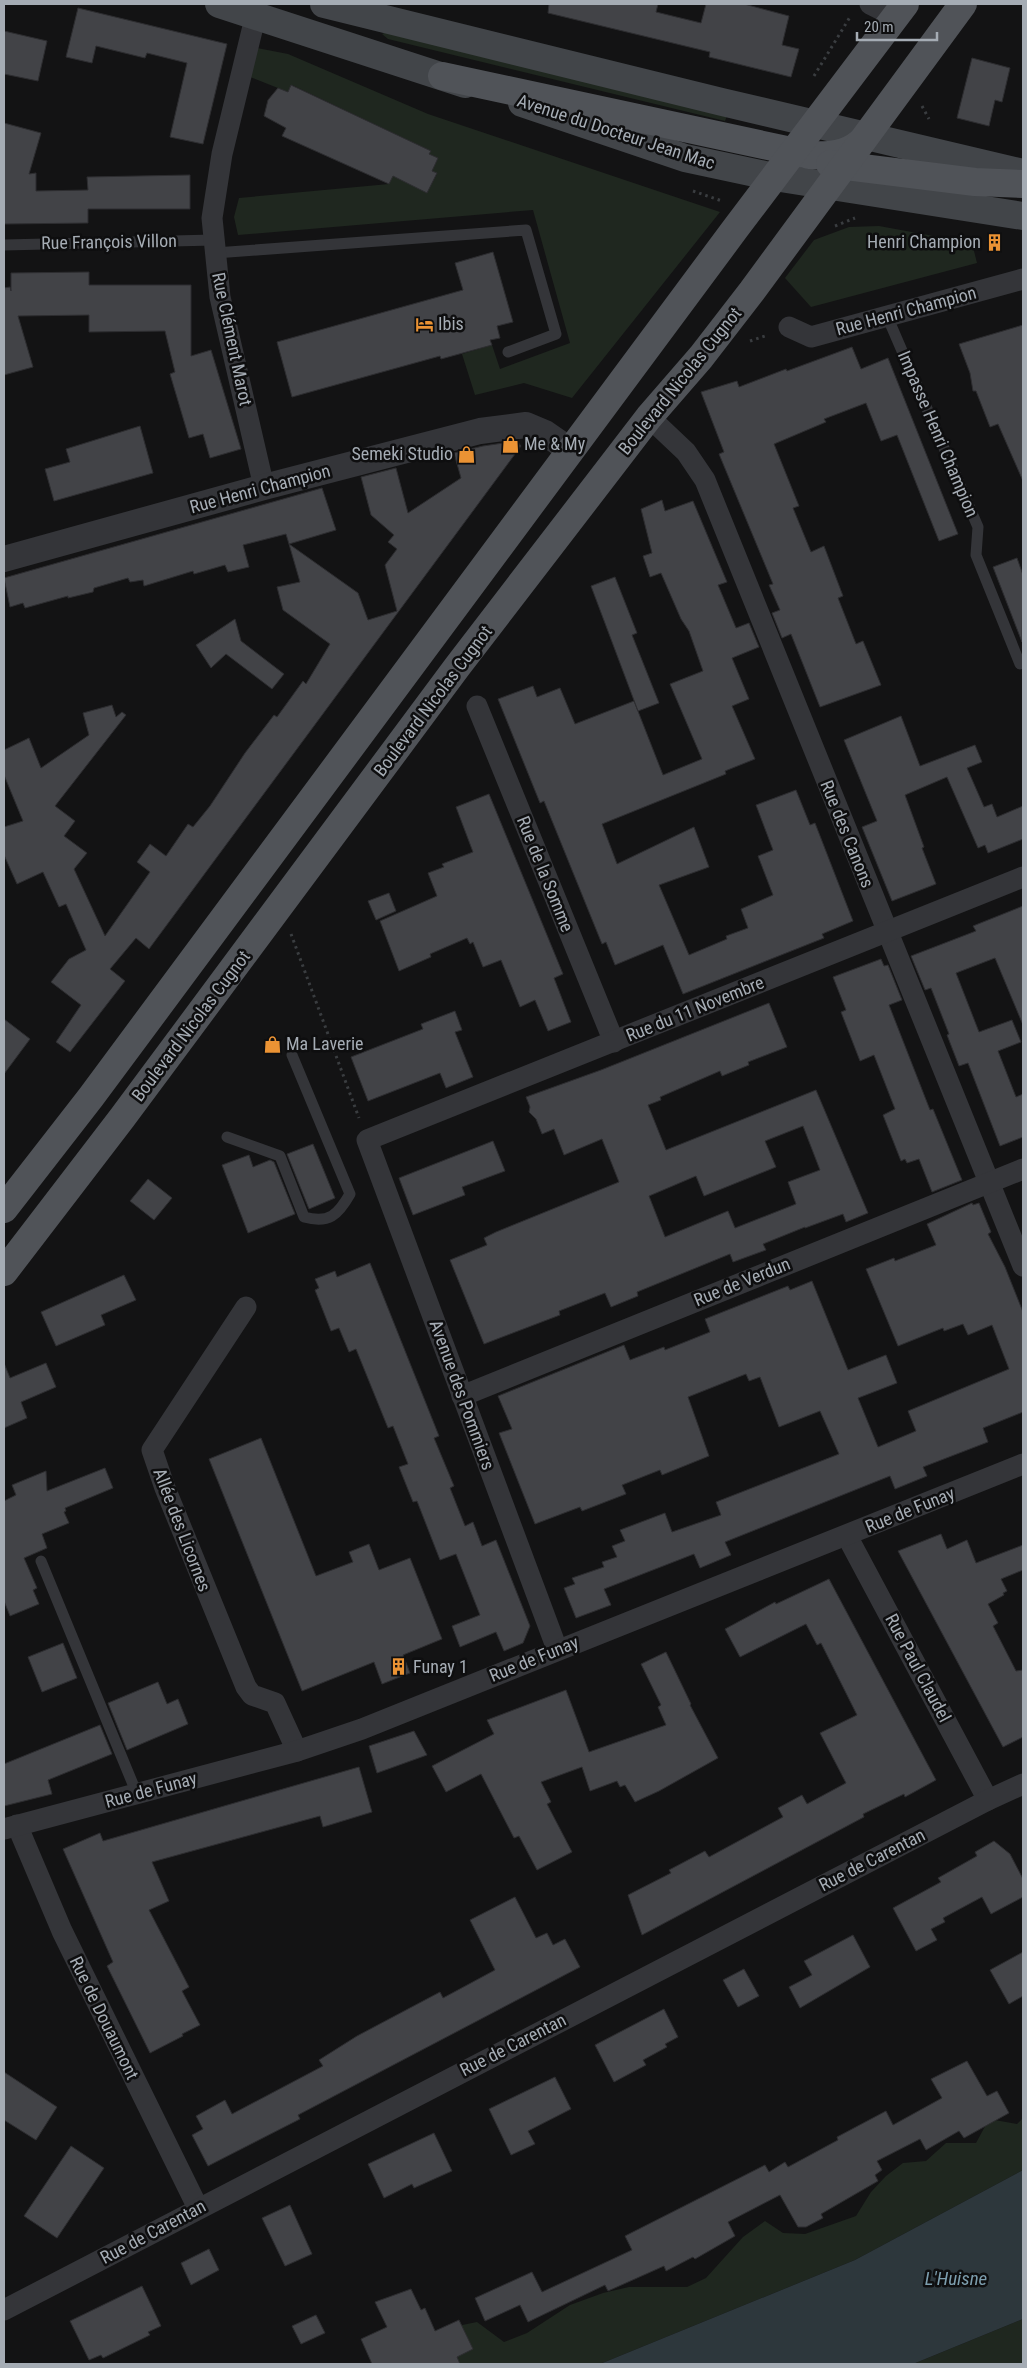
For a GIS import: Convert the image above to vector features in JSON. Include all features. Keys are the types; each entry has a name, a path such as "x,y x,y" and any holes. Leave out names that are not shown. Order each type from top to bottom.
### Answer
{"main road":[{"name":"Avenue du Docteur Jean Mac","path":"219,4 256,14 685,158 829,186 1023,216"},
{"path":"324,4 722,102 1023,173"},
{"name":"Boulevard Nicolas Cugnot","path":"4,1272 274,914 457,667 649,417 724,327 868,135 963,4"},
{"path":"4,1209 97,1089 776,175 901,10"},
{"path":"442,76 794,152 834,156 846,152 868,135"},
{"path":"776,175 791,167 846,164 974,182 1023,184"}],"street":[{"path":"862,7 901,10"},
{"name":"Rue Clément Marot","path":"256,14 222,154 212,218 220,296 264,487"},
{"name":"Rue Henri Champion","path":"789,327 811,337 1023,279"},
{"name":"Rue des Canons","path":"649,417 686,452 705,480 1023,1266"},
{"name":"Rue Henri Champion","path":"4,559 264,487 480,431 526,425 545,432 570,452"},
{"name":"Rue de la Somme","path":"477,706 614,1042"},
{"name":"Rue du 11 Novembre","path":"367,1140 1023,877"},
{"name":"Avenue des Pommiers","path":"367,1140 557,1649"},
{"name":"Rue de Verdun","path":"462,1396 1023,1169"},
{"name":"Allée des Licornes","path":"246,1307 152,1450 164,1488 246,1687 252,1695 275,1703 297,1751"},
{"name":"Rue de Funay","path":"11,1827 297,1751 401,1714 557,1649 847,1536 1023,1464"},
{"name":"Rue Paul Claudel","path":"847,1536 988,1800"},
{"name":"Rue de Carentan","path":"4,2310 988,1800 1023,1784"},
{"name":"Rue de Douaumont","path":"11,1827 198,2208"}],"lane":[{"name":"Rue François Villon","path":"4,244 214,246 526,230 556,334 508,352"},
{"name":"Impasse Henri Champion","path":"887,316 978,527 976,555 1020,664"},
{"path":"227,1137 280,1156 304,1217 320,1221 340,1211 350,1194 292,1055"},
{"path":"41,1561 137,1794"}],"path":[{"path":"810,81 862,7"},
{"path":"274,914 289,929 367,1140"}],"shaded area":[{"path":"390,30 728,113 725,121 388,39 382,34"},
{"path":"257,48 288,54 428,114 720,212 572,398 524,383 475,395 462,354 492,345 500,369 570,343 533,210 238,235 234,217 239,198 389,184 394,173 427,193 437,174 432,171 438,158 429,154 431,151 292,85 288,92 250,77"},
{"path":"879,226 972,243 977,263 811,307 785,278 814,240 849,227"},
{"path":"1023,2118 1023,2170 855,2260 600,2364 419,2364 419,2360 433,2331 477,2322 504,2342 527,2333 570,2305 603,2293 629,2287 687,2287 706,2278 743,2237 765,2221 783,2233 805,2234 856,2216 871,2192 886,2176 903,2163 926,2161 946,2143 976,2143 989,2119 1017,2124"},
{"path":"1023,2319 1023,2364 913,2364"}],"water":[{"name":"L'Huisne","path":"1023,2170 1023,2319 913,2364 600,2364 855,2260"}],"building":[{"path":"549,4 658,4 656,12 701,23 706,4 744,4 789,16 782,45 799,49 791,77 709,57 710,52 548,13"},
{"path":"78,8 227,44 203,144 170,137 187,63 147,53 145,58 96,46 92,63 66,57"},
{"path":"4,31 47,41 38,81 4,74"},
{"path":"972,58 1010,68 1002,102 995,100 989,126 957,118"},
{"path":"291,85 431,151 429,154 438,158 432,171 437,173 427,193 393,176 389,184 282,136 286,128 264,116 268,100 278,88 288,92"},
{"path":"4,123 41,133 29,174 36,173 36,191 88,190 87,177 190,175 190,209 88,209 88,223 4,224"},
{"name":"Ibis","path":"493,252 513,322 497,326 500,338 490,340 492,345 441,359 440,356 292,397 277,342 463,290 455,263"},
{"path":"89,272 89,285 191,285 191,356 211,350 241,449 210,458 203,434 189,438 170,374 175,372 165,331 89,332 89,315 18,316 33,367 4,375 4,288 10,287 11,291 11,273"},
{"path":"1023,325 1023,481 998,424 990,427 976,391 973,391 970,373 959,344"},
{"path":"852,347 861,369 888,358 958,534 939,541 897,435 881,441 866,403 824,419 826,422 774,444 799,506 793,508 811,552 824,546 843,596 838,598 856,644 863,641 881,685 820,707 791,634 782,638 772,613 780,610 769,585 773,584 719,454 724,452 701,392 737,381 739,387"},
{"path":"140,426 153,473 54,501 45,469 70,462 66,449"},
{"path":"517,441 521,446 149,949 136,938 110,969 125,981 70,1052 56,1042 81,1005 51,982 69,959 86,950 66,904 59,907 43,872 17,884 4,855 4,827 23,821 4,775 4,750 29,738 41,768 89,735 83,713 112,705 116,717 122,712 126,715 55,806 75,821 64,836 87,853 74,869 105,936 150,872 137,862 150,844 166,856 188,824 193,827 274,715 277,717 303,681 306,684 330,644 283,610 277,587 300,582 289,544 358,593 368,620 397,611 385,565 397,549 388,542 394,535 371,515 361,477 396,468 408,513 461,478 454,453"},
{"path":"322,488 336,530 289,544 286,534 243,545 249,567 228,572 225,565 194,574 193,571 144,586 143,580 130,582 128,578 94,588 93,592 68,598 68,596 25,608 23,603 10,607 4,578"},
{"path":"662,500 665,511 693,501 727,582 718,585 736,628 749,623 759,647 732,658 749,699 732,706 755,759 725,771 726,774 602,824 617,864 694,827 709,867 659,885 689,955 727,939 726,936 748,928 741,909 773,895 758,856 773,850 756,805 796,790 810,825 815,823 853,921 822,934 824,938 683,994 663,945 615,965 606,942 602,944 544,801 540,803 498,699 533,686 537,697 560,688 575,724 634,701 663,775 702,759 670,684 703,671 689,631 681,619 661,573 650,577 643,556 652,553 641,509"},
{"path":"1017,558 1023,575 1022,642 993,567"},
{"path":"615,577 637,633 632,635 659,703 638,711 591,586"},
{"path":"235,619 241,641 284,674 272,689 226,654 211,668 196,645"},
{"path":"901,716 920,766 975,745 982,762 967,768 984,807 992,804 997,817 1023,806 1023,839 988,853 985,845 978,848 947,777 905,795 936,884 892,901 862,827 877,821 844,740"},
{"path":"489,794 563,974 554,978 571,1022 548,1031 535,1000 520,1007 501,960 483,967 473,942 470,944 467,938 430,954 431,957 399,971 380,921 437,896 428,873 444,867 442,864 473,852 456,807"},
{"path":"389,893 396,911 376,920 368,901"},
{"path":"1023,906 1023,1025 995,958 956,973 979,1032 1012,1020 1021,1042 998,1051 1016,1097 1023,1094 1023,1137 1000,1146 968,1063 959,1066 931,988 925,990 911,956 976,931 973,926"},
{"path":"881,959 884,966 888,965 902,1000 889,1005 930,1110 933,1109 962,1180 932,1192 919,1159 907,1163 905,1159 901,1161 883,1115 895,1109 874,1055 860,1061 841,1012 846,1010 833,977"},
{"path":"769,1003 787,1047 748,1062 749,1065 722,1076 720,1071 660,1097 661,1100 648,1105 666,1150 816,1090 868,1213 846,1222 843,1214 805,1227 763,1244 766,1250 733,1262 730,1254 637,1292 638,1296 611,1307 605,1293 559,1311 560,1315 484,1344 450,1260 487,1245 484,1238 496,1232 619,1182 602,1139 564,1155 554,1129 542,1134 536,1119 529,1112 530,1107 526,1097 601,1070","holes":["803,1126 820,1170 788,1182 796,1204 735,1228 728,1211 665,1237 649,1196 696,1176 704,1196 776,1167 765,1141"]},
{"path":"455,1011 462,1030 455,1032 473,1077 446,1088 440,1073 368,1101 351,1057 423,1029 421,1024"},
{"path":"4,1019 30,1039 4,1074"},
{"path":"493,1141 505,1171 462,1187 465,1195 413,1215 399,1178"},
{"path":"313,1144 335,1198 309,1209 287,1154"},
{"path":"249,1155 253,1167 270,1160 274,1162 295,1214 248,1233 222,1165"},
{"path":"148,1179 172,1198 154,1220 130,1201"},
{"path":"972,1203 973,1205 979,1203 991,1232 988,1234 1005,1267 1023,1312 1023,1412 983,1428 988,1442 923,1467 927,1476 895,1489 890,1476 725,1542 731,1555 700,1568 694,1554 604,1589 611,1605 576,1618 564,1588 575,1584 572,1578 604,1567 602,1562 617,1557 612,1546 625,1541 620,1530 665,1513 672,1532 721,1515 716,1502 839,1454 820,1411 779,1427 760,1377 749,1381 746,1374 688,1397 709,1456 662,1475 660,1470 622,1485 626,1494 582,1511 580,1507 535,1524 499,1433 512,1429 498,1396 624,1345 630,1360 664,1347 665,1350 710,1332 705,1319 788,1286 790,1290 812,1281 848,1370 886,1355 897,1383 858,1398 878,1447 916,1431 908,1411 1009,1369 992,1325 968,1335 963,1324 944,1331 943,1328 898,1346 866,1269 894,1258 895,1261 936,1245 927,1224"},
{"path":"370,1263 439,1436 434,1438 454,1486 450,1488 465,1526 473,1522 482,1546 496,1540 530,1626 523,1643 504,1651 496,1632 460,1647 452,1626 480,1615 456,1554 440,1560 417,1501 413,1502 399,1467 408,1464 393,1426 388,1428 356,1349 349,1352 339,1328 331,1331 315,1290 319,1288 315,1279 335,1271 337,1277"},
{"path":"124,1275 136,1300 101,1315 105,1325 56,1346 41,1312"},
{"path":"4,1363 10,1378 46,1363 56,1387 21,1402 27,1418 4,1428"},
{"path":"261,1438 316,1576 353,1562 349,1552 369,1544 379,1570 410,1558 442,1639 403,1655 410,1673 382,1684 374,1662 302,1691 209,1459"},
{"path":"105,1468 113,1488 65,1508 66,1511 64,1512 69,1523 42,1534 47,1548 24,1558 37,1588 33,1590 39,1604 10,1616 4,1601 4,1501 16,1495 12,1485 46,1471 47,1491"},
{"path":"941,1534 947,1549 967,1540 976,1563 1023,1545 1023,1570 1001,1579 1007,1591 1003,1593 1004,1595 988,1604 998,1623 993,1626 1016,1671 1023,1670 1023,1737 1003,1747 898,1551"},
{"path":"829,1579 936,1780 905,1797 904,1794 863,1814 864,1817 642,1935 628,1895 671,1873 669,1870 705,1851 709,1857 783,1817 778,1808 802,1795 807,1804 846,1783 820,1733 857,1715 821,1643 817,1645 806,1624 740,1657 725,1629 775,1602 776,1604"},
{"path":"63,1643 77,1678 42,1692 28,1657"},
{"path":"666,1652 690,1705 718,1758 659,1791 635,1802 625,1785 620,1787 617,1781 590,1791 582,1767 541,1782 551,1802 547,1804 572,1852 537,1870 519,1836 514,1838 481,1774 446,1792 432,1766 494,1734 487,1720 566,1690 589,1752 666,1725 658,1707 661,1705 641,1664"},
{"path":"158,1682 167,1704 178,1699 188,1724 127,1750 108,1703"},
{"path":"100,1725 112,1754 48,1780 52,1794 4,1806 4,1764"},
{"path":"414,1731 427,1755 377,1773 369,1746"},
{"path":"359,1767 372,1812 323,1827 320,1816 152,1862 169,1901 149,1910 189,1987 182,1991 200,2025 150,2053 107,1966 113,1962 63,1849 100,1833 103,1841"},
{"path":"994,1841 1010,1854 1023,1879 1023,1897 991,1914 982,1897 943,1918 945,1922 931,1929 937,1940 916,1951 893,1908 941,1882 938,1878 977,1856 975,1852"},
{"path":"515,1897 536,1938 547,1933 553,1945 565,1939 580,1967 298,2115 300,2119 208,2166 192,2135 203,2129 196,2116 225,2100 232,2114 323,2066 319,2060 357,2036 440,1992 443,1998 495,1970 470,1920"},
{"path":"853,1935 870,1967 800,2008 789,1987 812,1975 804,1961"},
{"path":"1023,1952 1023,1996 1009,2004 990,1970"},
{"path":"744,1969 759,1996 738,2007 723,1980"},
{"path":"664,2009 678,2037 665,2044 667,2047 643,2060 646,2065 614,2082 595,2045"},
{"path":"967,2061 987,2096 997,2091 1009,2113 964,2138 959,2131 926,2150 920,2139 877,2161 882,2170 875,2175 878,2181 821,2214 823,2218 806,2227 798,2227 780,2195 728,2222 735,2236 695,2259 693,2257 666,2271 664,2266 608,2291 605,2285 528,2322 520,2305 485,2321 475,2298 532,2272 542,2292 632,2250 625,2236 765,2165 769,2172 785,2162 788,2167 838,2140 837,2137 886,2111 893,2125 942,2098 931,2079"},
{"path":"4,2072 57,2107 36,2140 4,2120"},
{"path":"555,2077 571,2109 528,2131 535,2144 511,2155 489,2109"},
{"path":"434,2133 452,2171 414,2188 412,2184 384,2198 368,2164"},
{"path":"71,2146 104,2168 57,2238 24,2216"},
{"path":"290,2205 312,2254 285,2266 262,2218"},
{"path":"209,2249 219,2270 191,2285 181,2263"},
{"path":"142,2286 161,2326 148,2332 150,2335 103,2358 101,2355 89,2360 70,2321"},
{"path":"411,2289 421,2310 425,2308 435,2331 459,2320 473,2349 457,2357 460,2364 372,2364 361,2339 387,2327 375,2302"},
{"path":"316,2315 325,2333 301,2344 292,2326"}],"place":[{"name":"Henri Champion","path":"995,242"},
{"name":"Ibis","path":"424,324"},
{"name":"Me & My","path":"510,444"},
{"name":"Semeki Studio","path":"467,454"},
{"name":"Ma Laverie","path":"272,1044"},
{"name":"Funay 1","path":"399,1667"}]}
